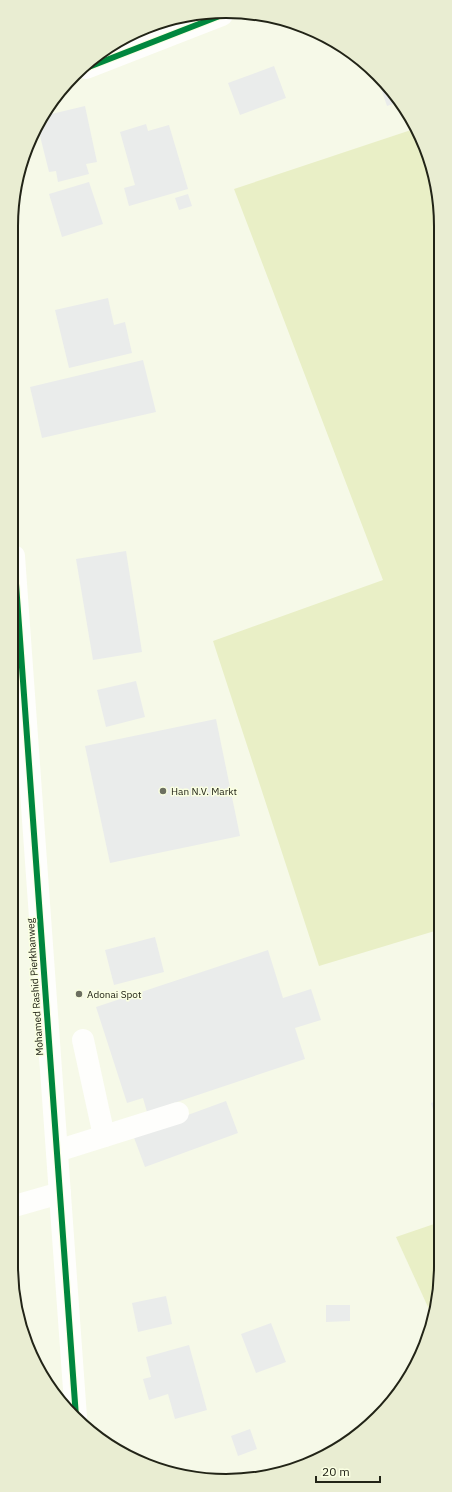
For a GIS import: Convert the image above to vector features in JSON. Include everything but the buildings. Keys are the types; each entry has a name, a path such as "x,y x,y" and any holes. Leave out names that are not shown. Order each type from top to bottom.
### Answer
{"street":[{"path":"95,64 214,18"},
{"name":"Mohamed Rashid Pierkhanweg","path":"18,674 21,763 57,1151 75,1409"},
{"path":"83,1040 104,1136"},
{"path":"57,1151 178,1113"},
{"path":"18,1205 60,1193"}],"green space":[{"path":"411,130 427,172 434,212 434,931 319,966 213,641 383,580 234,189"},
{"path":"434,1224 434,1280 429,1310 396,1237"}],"cycle path":[{"path":"95,64 214,18"},
{"path":"18,612 75,1409"}],"place":[{"name":"Han N.V. Markt","path":"163,791"},
{"name":"Adonai Spot","path":"79,994"}]}
